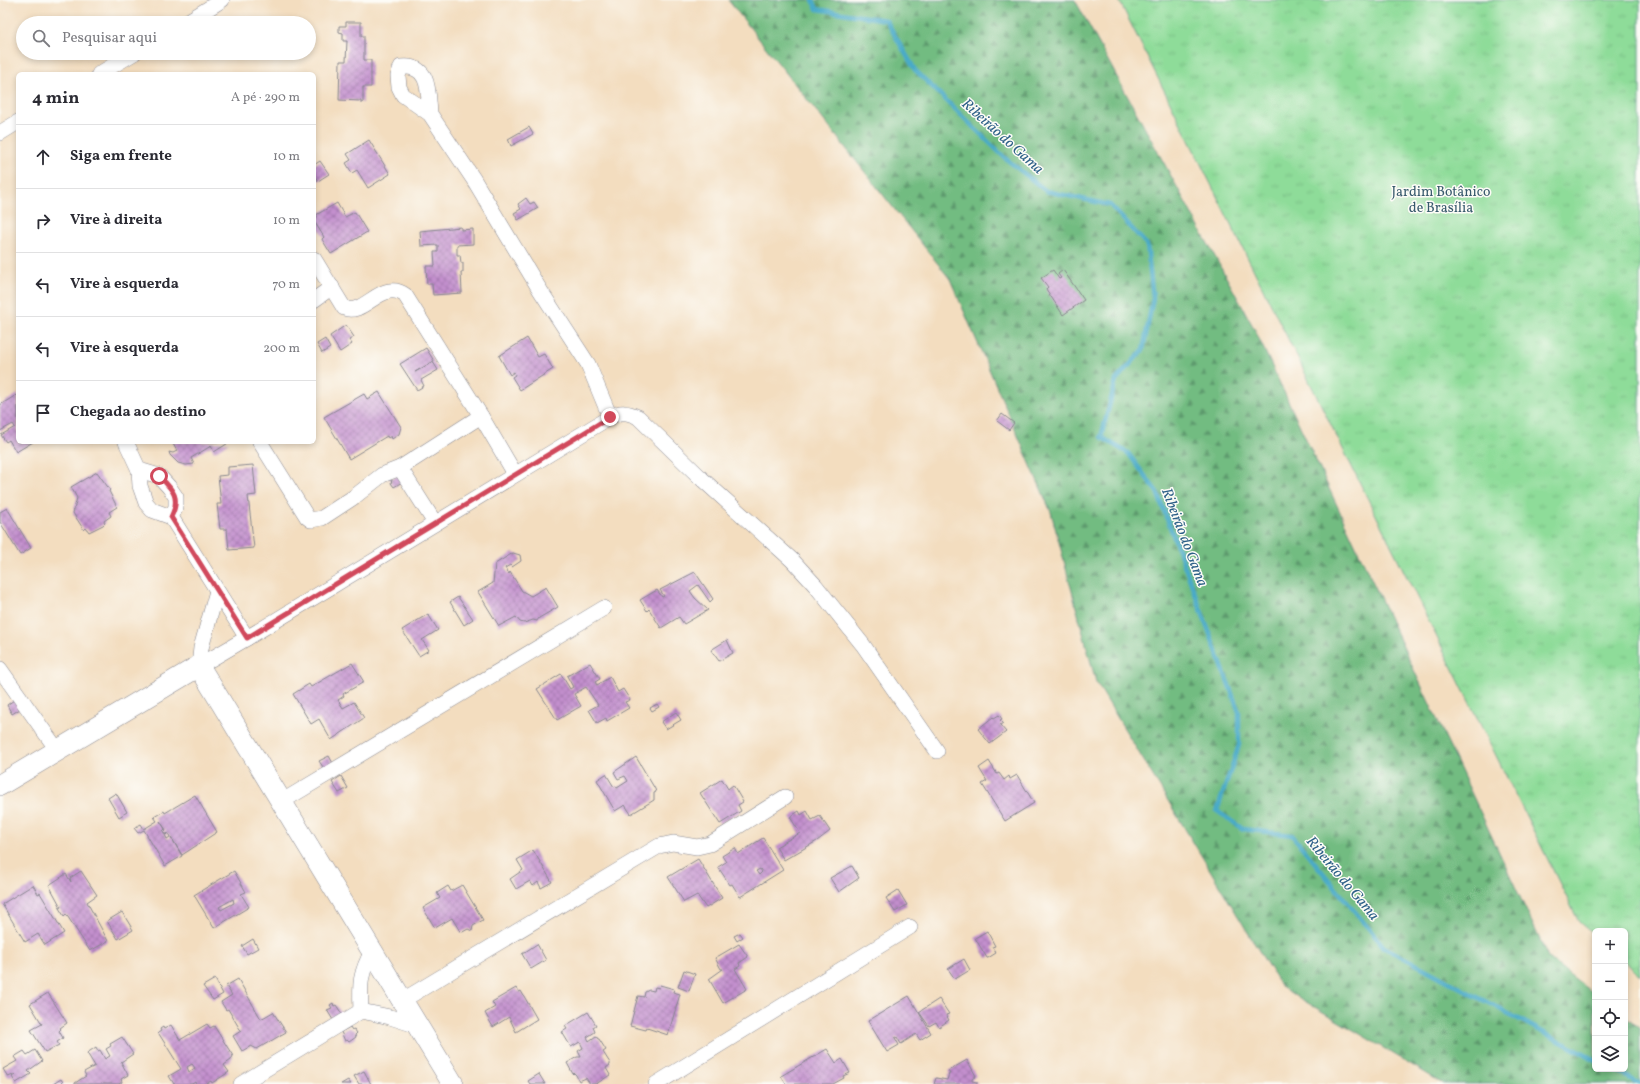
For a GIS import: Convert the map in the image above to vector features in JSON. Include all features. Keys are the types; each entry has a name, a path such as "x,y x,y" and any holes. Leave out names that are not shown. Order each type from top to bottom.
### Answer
{"street":[{"path":"196,16 222,0"},
{"path":"102,72 122,60"},
{"path":"430,114 474,180 540,290 588,364 610,417"},
{"path":"0,133 16,123"},
{"path":"316,262 344,308 347,310 368,302 379,294 391,290 402,292 405,295 481,416 514,474"},
{"path":"316,299 332,287"},
{"path":"0,786 247,638 514,474 617,413 628,412 638,417 702,479 792,560 815,585 863,645 909,713 937,751"},
{"path":"261,444 307,517 311,520 322,518 354,497 382,475 400,468 481,416"},
{"path":"127,444 139,470 140,486 146,503 152,510 171,517 247,638"},
{"path":"400,468 435,523"},
{"path":"139,470 159,476 176,497 176,507 171,517"},
{"path":"217,591 201,648 199,666 281,802 404,1000 453,1084"},
{"path":"281,802 604,608"},
{"path":"0,669 58,751"},
{"path":"404,1000 659,846 673,843 697,847 710,844 784,797"},
{"path":"656,1084 910,927"},
{"path":"361,1011 360,989 362,974 364,965 373,950"},
{"path":"241,1084 361,1011 390,1017 418,1026"}],"green space":[{"path":"728,0 1075,0 1255,330 1549,959 1592,992 1592,1072 1628,1072 1628,1019 1640,1029 1640,1084 1444,1084 1281,987 1096,682 1051,512 950,279"},
{"name":"Jardim Botânico de Brasília","path":"1119,0 1640,0 1640,975 1628,965 1628,928 1592,928 1592,933 1579,922"}],"building":[{"path":"346,22 361,22 361,36 364,36 364,60 371,60 371,87 363,87 363,103 361,103 361,101 339,100 340,61 346,61 347,41 343,41 343,33 339,32 339,26 346,26"},
{"path":"529,127 533,134 511,146 508,139"},
{"path":"369,140 390,174 368,188 357,170 352,173 346,163 351,160 347,154"},
{"path":"320,161 329,174 318,181 316,178 316,164"},
{"path":"526,198 530,204 534,202 538,208 518,220 514,213 521,209 518,204"},
{"path":"337,203 345,217 355,212 367,232 331,254 322,239 324,237 316,224 316,215"},
{"path":"461,227 461,230 473,229 473,244 457,245 457,255 460,255 461,263 463,263 463,272 461,272 462,293 433,295 432,284 427,284 426,266 435,266 434,252 438,252 438,245 421,246 420,231"},
{"path":"1053,270 1059,279 1061,278 1058,274 1063,270 1084,300 1063,315 1046,289 1048,287 1041,278"},
{"path":"346,325 354,337 349,340 352,344 340,352 330,336"},
{"path":"527,338 538,357 544,354 553,369 520,390 512,377 515,375 514,372 510,375 499,356"},
{"path":"325,339 330,348 322,353 317,344"},
{"path":"426,348 434,361 415,372 433,362 438,370 421,380 424,386 417,390 400,364"},
{"path":"379,392 401,427 399,434 392,439 391,436 388,438 387,436 349,459 324,417 364,394 367,399"},
{"path":"16,395 16,444 30,444 16,452 9,440 6,442 1,435 15,427 13,424 0,431 0,405"},
{"path":"1002,414 1014,423 1009,430 997,421"},
{"path":"173,444 227,444 214,452 211,446 191,458 194,464 186,465 178,463 169,452 173,453 177,451"},
{"path":"253,465 256,495 248,496 254,548 229,550 227,529 220,529 217,504 221,504 218,476 228,475 228,467"},
{"path":"97,472 110,490 109,491 117,507 109,512 111,516 104,521 105,523 103,525 89,532 86,528 84,530 73,513 77,498 71,487"},
{"path":"398,475 402,482 394,487 391,483 392,480 388,480"},
{"path":"7,508 31,548 20,555 0,522 0,512"},
{"path":"513,553 520,555 521,561 512,567 510,565 505,568 509,574 510,572 522,591 531,596 546,587 558,607 539,618 537,621 533,620 524,623 520,622 516,617 499,626 478,592 493,583 495,564"},
{"path":"695,572 713,599 710,602 698,585 690,591 708,610 684,624 679,617 661,628 649,609 647,611 640,600 657,590 662,597 664,596 660,590"},
{"path":"458,597 473,619 464,625 450,602"},
{"path":"428,614 438,630 422,640 429,650 419,656 402,630"},
{"path":"727,640 733,653 719,661 711,650"},
{"path":"352,663 364,682 343,694 344,696 338,700 343,708 354,702 364,718 331,740 319,719 311,724 293,694 309,684 311,687"},
{"path":"590,663 600,679 595,682 597,685 610,677 618,692 623,689 630,700 625,702 629,708 607,721 606,718 597,723 589,710 598,705 586,687 574,694 581,706 557,720 537,689 561,674 570,689 573,687 567,676"},
{"path":"14,700 20,709 12,714 7,705"},
{"path":"657,704 659,707 652,711 650,708"},
{"path":"676,712 681,720 666,729 661,722"},
{"path":"999,715 1002,719 1000,720 1003,723 1000,725 1006,732 990,744 978,729 993,717 994,718"},
{"path":"329,756 334,765 325,770 319,761"},
{"path":"636,757 655,789 656,792 654,793 654,800 631,814 625,805 615,811 597,780 606,774 614,787 616,786 617,788 628,781 625,776 618,779 614,772"},
{"path":"989,761 997,774 999,773 1004,780 1009,776 1010,779 1017,775 1034,803 1005,821 982,784 987,781 979,768"},
{"path":"341,776 348,788 339,793 332,782"},
{"path":"722,779 728,789 733,785 743,802 738,805 741,811 720,824 700,793"},
{"path":"116,793 127,812 119,817 108,798"},
{"path":"195,795 217,832 182,855 171,837 182,856 165,866 144,830 138,833 134,828 141,824 144,829 157,821 154,817 164,811 165,813","holes":["160,821 166,830 164,832 166,835 168,833 170,837 167,839 163,831 165,829"]},
{"path":"799,811 801,815 807,811 812,820 820,816 830,831 817,841 784,860 776,847 800,833 790,817"},
{"path":"763,838 783,870 740,897 732,884 730,885 718,867 726,862 722,856 735,848 738,854","holes":["760,869 762,872 759,875 756,871"]},
{"path":"533,850 552,882 541,888 538,882 533,886 530,881 516,889 510,879 523,870 517,860"},
{"path":"698,859 722,898 706,908 697,895 684,902 668,877"},
{"path":"852,866 859,878 839,892 830,878"},
{"path":"81,871 97,895 87,902 108,941 90,951 66,914 64,916 59,908 61,907 49,885 66,874 71,882 70,878"},
{"path":"234,871 246,892 241,894 249,907 214,928 194,895","holes":["233,899 234,903 221,910 219,907"]},
{"path":"33,885 38,894 40,893 64,933 45,945 38,934 25,942 2,904"},
{"path":"462,885 483,920 473,926 472,931 468,929 461,933 452,918 435,928 423,908 440,898 437,893 448,886 451,891"},
{"path":"898,890 907,905 895,912 886,898"},
{"path":"122,912 133,930 118,939 107,921"},
{"path":"987,931 995,946 992,947 996,953 988,958 975,938"},
{"path":"740,933 743,937 737,941 734,936"},
{"path":"253,939 258,948 247,954 242,946"},
{"path":"537,944 546,960 531,969 522,954"},
{"path":"739,944 748,957 739,963 740,966 735,969 747,989 723,1003 709,979 723,969 721,969 715,958"},
{"path":"964,959 970,970 955,979 948,969"},
{"path":"684,970 695,974 689,991 678,987"},
{"path":"215,979 223,994 213,1000 203,986"},
{"path":"238,979 261,1019 273,1012 286,1032 257,1049 251,1046 242,1051 233,1036 241,1031 228,1009 226,1010 221,1002 232,995 226,986"},
{"path":"660,985 674,989 673,992 680,994 668,1035 647,1028 646,1030 630,1026 638,996 644,997 645,992 649,990 654,991 655,987 659,988"},
{"path":"516,988 519,992 521,991 537,1019 516,1032 509,1017 493,1027 485,1013 495,1007 492,1002"},
{"path":"48,993 67,1023 60,1028 61,1029 59,1031 63,1038 57,1042 59,1045 45,1052 31,1030 42,1024 30,1004"},
{"path":"909,996 931,1033 920,1040 916,1034 901,1044 897,1037 895,1038 899,1045 887,1052 868,1021"},
{"path":"939,999 949,1014 946,1015 949,1020 939,1027 936,1022 929,1026 919,1012"},
{"path":"333,1003 342,1014 333,1020 327,1010 332,1008 330,1005"},
{"path":"588,1012 596,1025 593,1027 595,1032 587,1037 589,1041 596,1036 599,1039 606,1050 603,1052 610,1063 610,1065 606,1068 610,1075 596,1084 590,1084 586,1078 579,1081 576,1075 574,1073 573,1074 567,1063 577,1057 581,1057 578,1051 583,1048 580,1042 571,1047 562,1032 567,1029 565,1026"},
{"path":"207,1024 210,1028 214,1026 233,1056 231,1060 224,1065 229,1072 212,1083 211,1081 205,1084 196,1084 195,1082 192,1084 174,1084 169,1076 181,1069 158,1033 163,1027 164,1029 171,1025 180,1040","holes":["192,1064 195,1068 189,1072 187,1067"]},
{"path":"350,1027 357,1033 355,1035 356,1037 349,1042 347,1040 345,1041 341,1032"},
{"path":"122,1037 133,1054 121,1062 128,1075 121,1079 122,1082 119,1084 75,1084 86,1076 84,1072 95,1066 87,1053 96,1047 98,1051 100,1050 105,1059 110,1056 106,1049 111,1046 110,1044"},
{"path":"827,1049 836,1063 842,1059 850,1073 843,1076 844,1078 833,1084 786,1084 781,1076"},
{"path":"35,1050 42,1061 28,1071 31,1074 16,1083 12,1077 16,1074 8,1077 3,1069 17,1061 14,1057 24,1051 27,1055"},
{"path":"967,1060 976,1076 972,1079 972,1081 977,1082 977,1084 934,1084 936,1078 947,1080 950,1074 948,1071"},
{"path":"364,1071 371,1084 359,1084 354,1076"},
{"path":"539,1074 545,1084 530,1084 528,1081"},
{"path":"61,1079 64,1084 53,1084"},
{"path":"348,1080 351,1084 341,1084"}],"waterway":[{"name":"Ribeirão do Gama","path":"813,0 817,9 886,20 915,70 1005,158 1046,191 1110,205 1147,245 1153,298 1143,350 1116,380 1101,437 1128,453 1157,492 1239,712 1239,745 1217,811 1243,829 1292,835 1384,947 1592,1058"},
{"name":"Ribeirão do Gama","path":"1618,1072 1640,1084"}],"route":[{"path":"159,476 176,497 176,507 171,517 247,638 514,474 610,417"}]}
